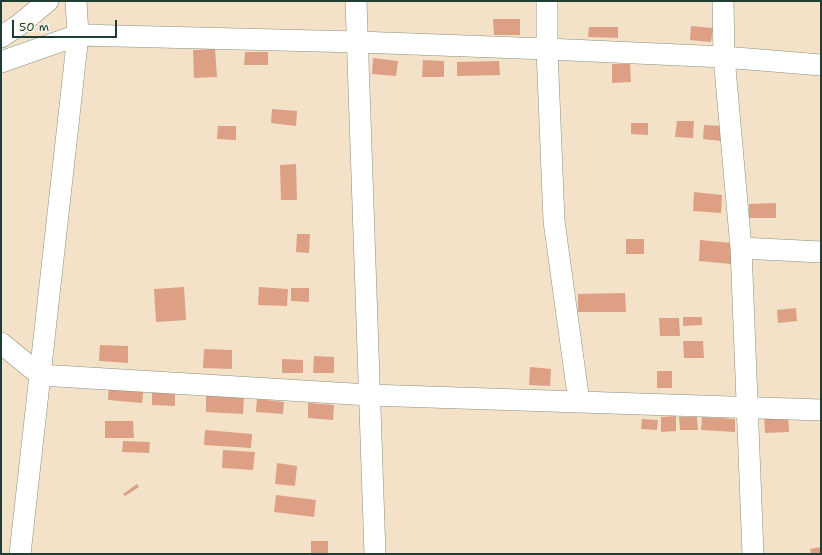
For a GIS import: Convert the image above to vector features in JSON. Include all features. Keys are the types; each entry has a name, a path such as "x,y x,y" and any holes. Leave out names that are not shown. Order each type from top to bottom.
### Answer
{"street":[{"path":"1,37 19,25 48,1"},
{"path":"20,554 78,36 76,1"},
{"path":"356,1 369,395 376,554"},
{"path":"547,1 547,49 554,221 579,402"},
{"path":"723,1 724,57 741,248 753,554"},
{"path":"1,62 78,36 358,42 547,49 724,57 821,65"},
{"path":"741,248 821,252"},
{"path":"1,343 40,375 369,395 821,410"}],"building":[{"path":"493,19 520,19 520,35 494,35"},
{"path":"691,26 713,28 711,42 690,40"},
{"path":"589,27 618,27 618,38 588,37"},
{"path":"215,49 217,77 194,78 193,50"},
{"path":"245,52 268,52 268,65 244,65"},
{"path":"373,58 398,61 396,76 372,74"},
{"path":"423,60 444,61 444,77 422,77"},
{"path":"499,61 500,75 457,76 457,62"},
{"path":"612,64 630,64 631,82 612,83"},
{"path":"272,109 297,111 296,126 271,123"},
{"path":"677,121 694,121 693,138 675,137"},
{"path":"631,123 648,123 648,135 631,134"},
{"path":"704,125 722,126 721,141 703,139"},
{"path":"218,126 236,126 236,140 217,139"},
{"path":"296,164 297,200 281,200 280,165"},
{"path":"694,192 722,195 721,213 693,211"},
{"path":"776,203 776,218 749,218 749,204"},
{"path":"297,234 310,234 309,253 296,252"},
{"path":"626,239 644,239 644,254 626,254"},
{"path":"700,240 732,243 731,264 699,261"},
{"path":"184,287 186,320 156,322 154,289"},
{"path":"259,287 288,289 287,306 258,305"},
{"path":"291,288 309,288 309,302 291,301"},
{"path":"625,293 626,312 578,312 578,294"},
{"path":"796,308 797,321 778,323 777,310"},
{"path":"683,317 702,317 702,325 683,326"},
{"path":"659,318 679,318 680,336 660,336"},
{"path":"683,341 703,341 704,358 684,358"},
{"path":"100,345 128,346 128,363 99,361"},
{"path":"204,349 232,350 232,369 203,368"},
{"path":"314,356 334,357 334,373 313,373"},
{"path":"282,359 303,360 303,373 282,373"},
{"path":"530,367 551,369 550,386 529,385"},
{"path":"657,371 672,371 672,388 657,388"},
{"path":"109,384 144,387 142,403 108,400"},
{"path":"152,390 175,391 175,406 152,405"},
{"path":"206,395 244,397 243,414 206,412"},
{"path":"257,399 284,402 283,414 256,412"},
{"path":"308,403 334,405 333,420 308,418"},
{"path":"764,414 788,414 789,432 765,433"},
{"path":"676,416 676,431 661,432 661,417"},
{"path":"679,417 697,417 698,430 680,430"},
{"path":"702,417 735,419 735,432 701,430"},
{"path":"642,419 658,420 657,430 641,429"},
{"path":"105,421 133,421 134,438 105,438"},
{"path":"205,430 252,434 251,448 204,445"},
{"path":"123,441 150,442 149,453 122,452"},
{"path":"223,450 255,452 253,470 222,468"},
{"path":"277,463 297,466 295,486 275,484"},
{"path":"137,484 139,487 125,496 123,494"},
{"path":"276,495 316,500 314,517 274,512"},
{"path":"311,541 328,541 328,554 311,554"},
{"path":"821,547 821,554 811,554 810,549"}]}
